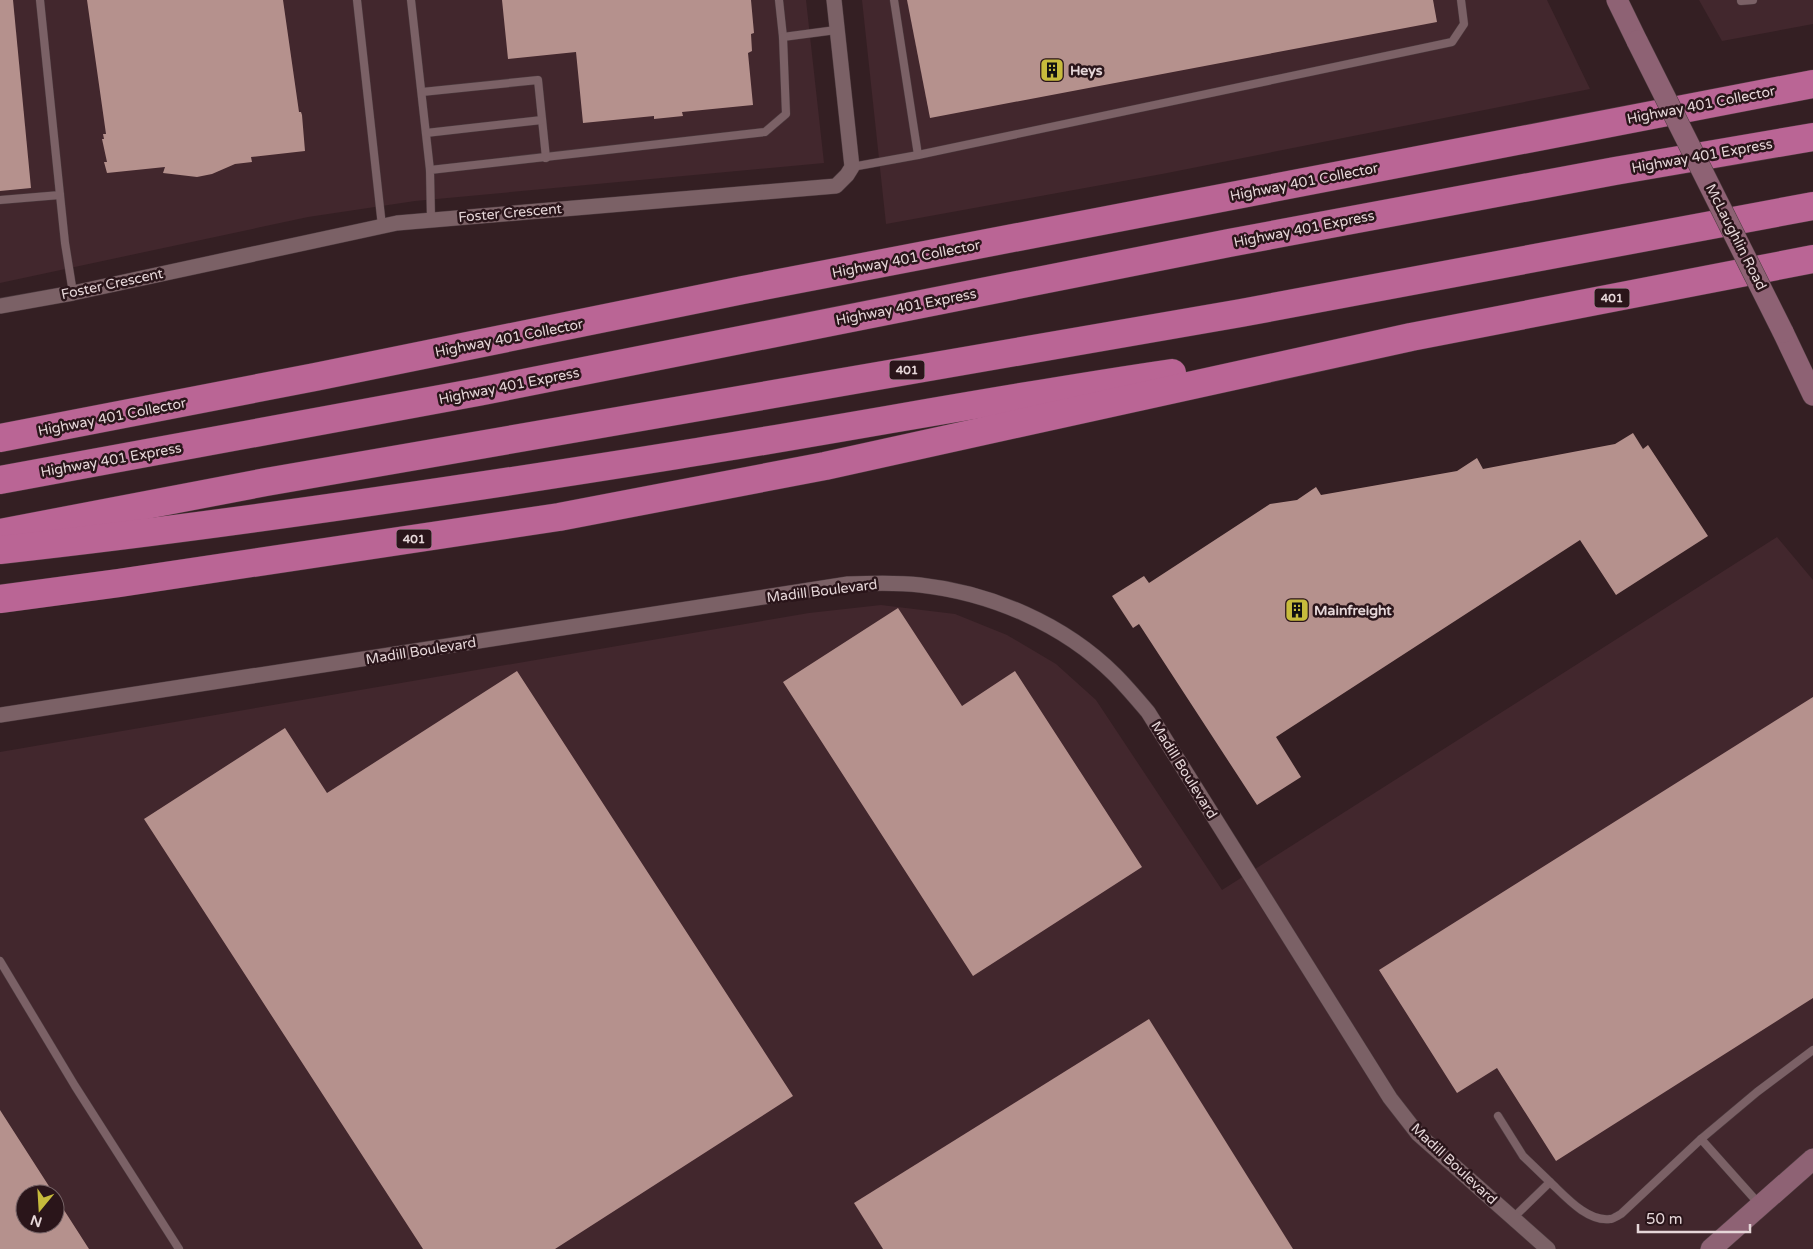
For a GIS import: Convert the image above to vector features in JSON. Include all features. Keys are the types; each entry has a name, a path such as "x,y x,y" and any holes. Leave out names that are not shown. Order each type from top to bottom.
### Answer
{"highway":[{"name":"Highway 401 Collector","path":"0,438 315,377 753,288 1813,84"},
{"name":"Highway 401 Express","path":"0,480 488,390 1229,243 1605,173 1813,137"},
{"name":"401","path":"0,533 266,482 1241,313 1813,206"},
{"name":"401","path":"0,599 568,516 825,466 1410,337 1813,259"},
{"path":"0,550 270,517 680,455 1091,385 1410,337"},
{"path":"0,611 119,583"}],"street":[{"path":"834,0 852,167"},
{"name":"McLaughlin Road","path":"1617,0 1784,332 1813,394"},
{"name":"Foster Crescent","path":"0,306 73,293 397,223 836,186 852,167"},
{"name":"Madill Boulevard","path":"0,715 848,584 920,585 956,591 991,601 1049,626 1087,651 1114,674 1148,712 1390,1098 1418,1134 1548,1249"},
{"path":"1711,1249 1813,1159"}],"lane":[{"path":"40,0 65,243 73,293"},
{"path":"357,0 382,226"},
{"path":"410,0 430,170 431,219"},
{"path":"430,170 766,132 786,114 783,37 778,0"},
{"path":"894,0 918,155"},
{"path":"852,167 918,155 1452,42 1464,24 1461,0"},
{"path":"1742,1 1753,0"},
{"path":"783,37 836,30"},
{"path":"422,92 538,80 546,158"},
{"path":"426,133 542,120"},
{"path":"0,200 60,195"},
{"path":"0,961 75,1086 180,1249"},
{"path":"1498,1116 1523,1156 1550,1182 1583,1211 1596,1218 1610,1219 1621,1214 1701,1139 1757,1092 1813,1050"},
{"path":"1701,1139 1760,1204"},
{"path":"1513,1218 1550,1182"}],"shaded area":[{"path":"0,0 806,0 824,163 415,201 308,217 0,283"},
{"path":"862,0 1547,0 1590,89 1162,174 886,224"},
{"path":"1699,0 1813,0 1813,24 1722,41"},
{"path":"1777,537 1813,580 1813,1249 0,1249 0,752 809,613 881,605 955,614 1007,635 1056,664 1096,700 1222,890"}],"building":[{"path":"0,0 13,0 31,188 0,191"},
{"path":"87,0 283,0 299,112 302,115 305,151 251,157 252,162 235,164 212,174 197,177 163,173 165,167 107,173 104,162 107,162 102,139 104,139 103,134 106,134"},
{"path":"502,0 751,0 754,33 751,34 752,51 748,53 753,105 682,112 683,116 654,119 654,116 583,123 576,52 508,59"},
{"name":"Heys","path":"907,0 1433,0 1437,22 930,118"},
{"name":"Mainfreight","path":"1633,433 1643,449 1648,445 1708,536 1616,595 1580,540 1276,737 1301,777 1257,805 1139,624 1133,628 1112,596 1144,576 1149,583 1270,504 1297,500 1316,487 1321,495 1457,471 1477,458 1483,469 1615,444"},
{"path":"898,608 962,706 1015,671 1142,867 973,976 783,682"},
{"path":"517,671 793,1096 555,1249 423,1249 144,819 285,728 327,793"},
{"path":"1813,697 1813,998 1556,1161 1497,1068 1457,1093 1379,970"},
{"path":"1149,1019 1293,1249 883,1249 854,1203"},
{"path":"0,1110 48,1184 15,1184 15,1234 65,1234 65,1212 89,1249 0,1249"}],"place":[{"name":"Heys","path":"1052,70"},
{"name":"Mainfreight","path":"1297,610"}]}
